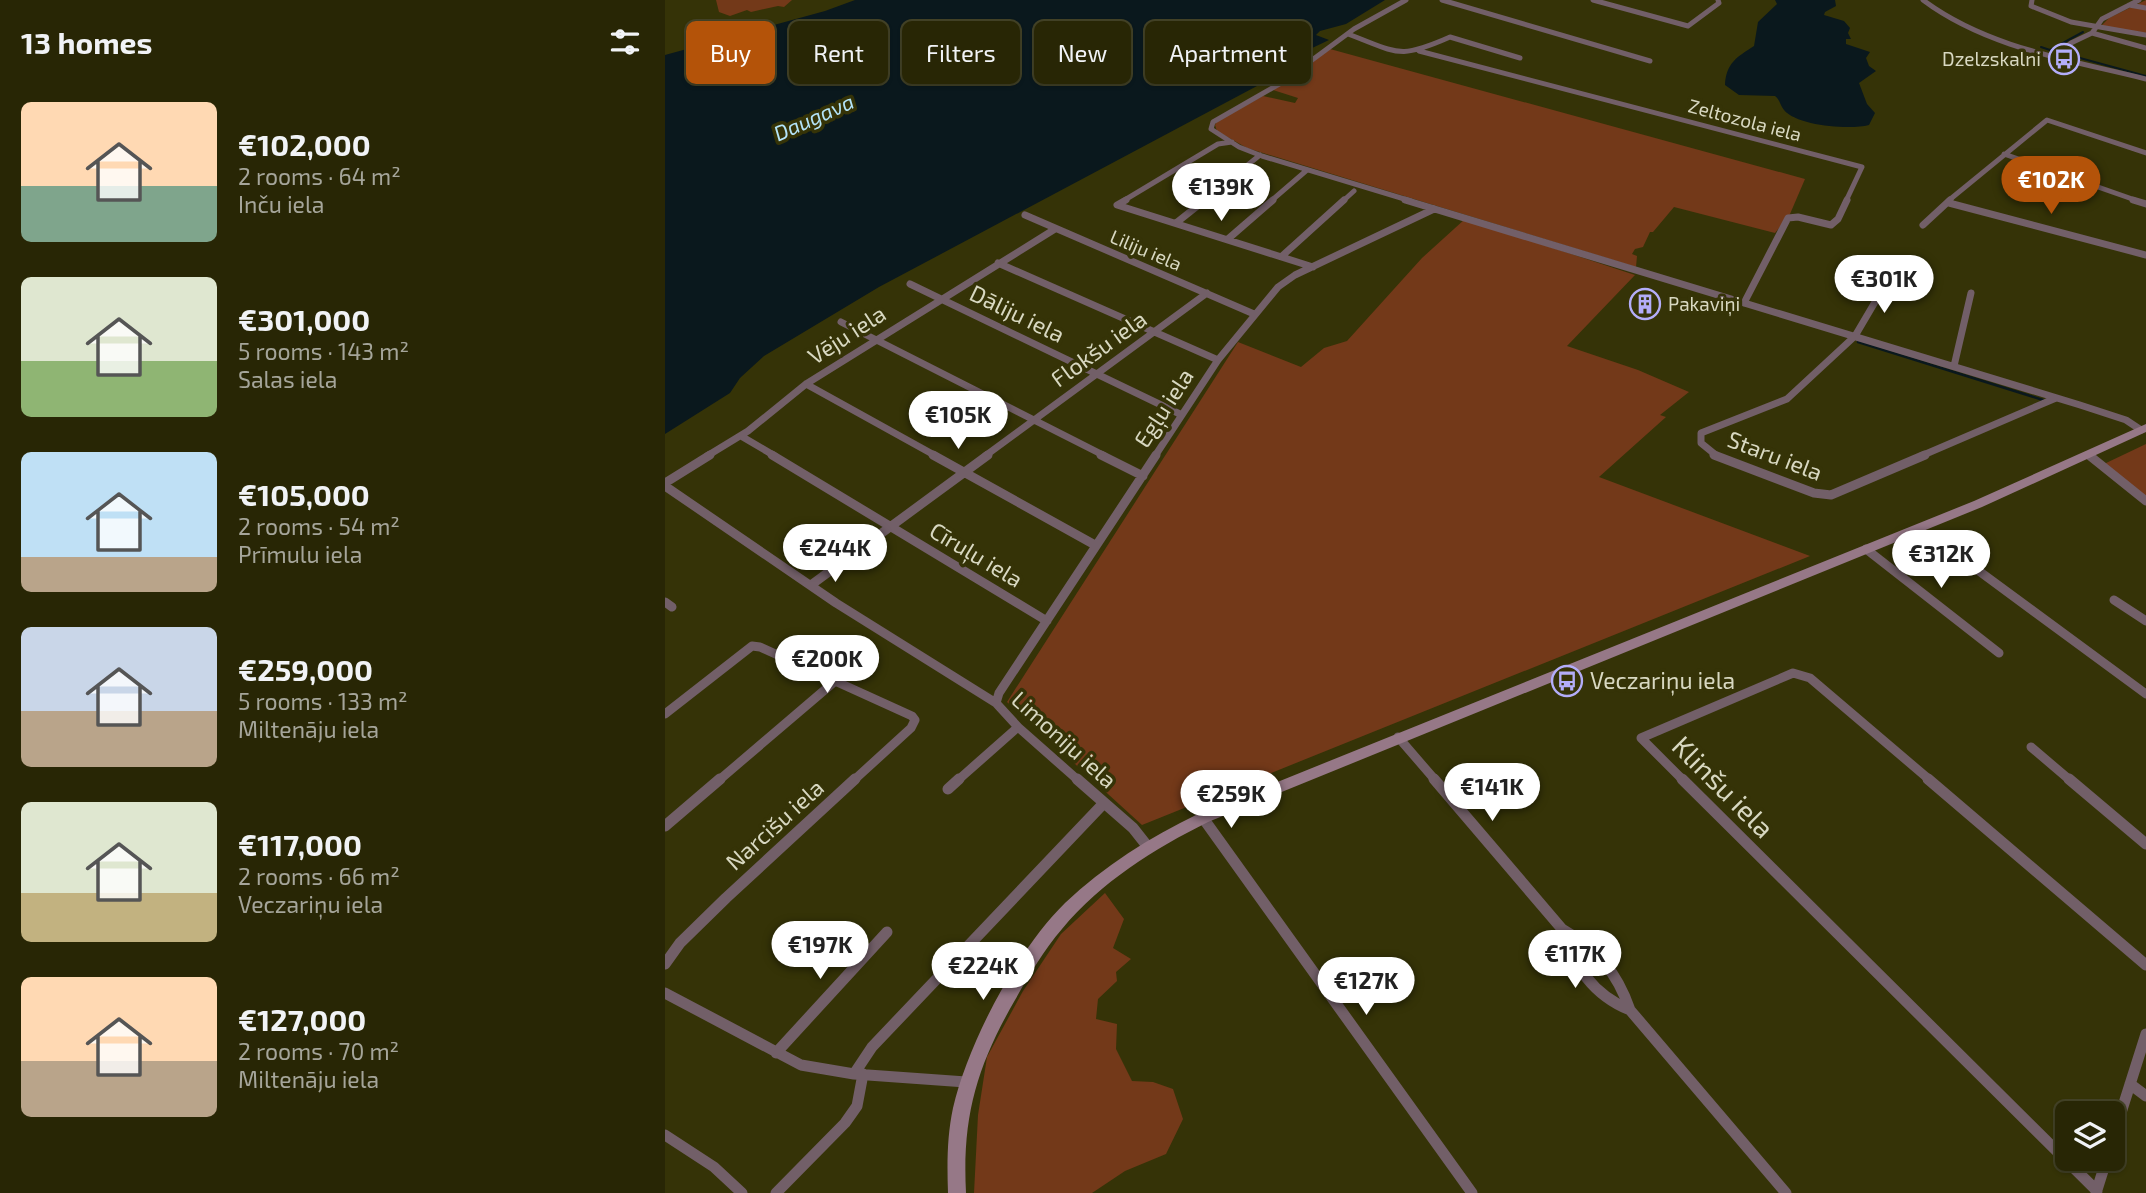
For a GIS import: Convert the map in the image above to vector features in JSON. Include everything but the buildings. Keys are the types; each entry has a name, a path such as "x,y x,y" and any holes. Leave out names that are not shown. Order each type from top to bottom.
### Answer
{"main road":[{"path":"957,1193 956,1144 966,1082 987,1031 1025,967 1069,910 1148,847 1203,818 1978,504 2090,456 2144,429"}],"street":[{"path":"1406,0 1348,34 1281,83 1210,125 1213,132 1260,155 1307,170 1954,366 2126,420 2144,429"},
{"path":"1442,0 1650,61"},
{"path":"1593,0 1688,26 1719,3 1719,0"},
{"path":"1923,0 1942,15 1977,31 2146,79"},
{"path":"2032,0 2030,2 2034,8 2096,27 2146,35"},
{"path":"2057,55 2071,43 2092,33 2102,19 2139,0"},
{"path":"2128,5 2146,8"},
{"path":"2092,33 2146,48"},
{"path":"1348,34 1384,48 1408,53 1450,37 1520,58"},
{"name":"Zeltozola iela","path":"1419,51 1862,167 1838,219 1831,225 1798,217 1788,218 1744,303"},
{"path":"1923,225 1949,204 1971,180 2047,120 2146,153"},
{"path":"1232,142 1218,144 1117,205 1313,267"},
{"path":"2004,154 2146,204"},
{"path":"1176,223 1260,155"},
{"path":"1228,239 1307,170"},
{"path":"1282,256 1354,191"},
{"path":"1949,204 2146,255"},
{"name":"Egļu iela","path":"996,703 999,693 1095,545 1218,360 1254,314 1284,281 1434,209"},
{"name":"Liliju iela","path":"1025,215 1254,314"},
{"name":"Vēju iela","path":"665,485 741,436 806,384 1055,229"},
{"path":"998,263 1218,360"},
{"path":"1855,336 1888,280"},
{"name":"Dāliju iela","path":"910,284 1182,415"},
{"name":"Flokšu iela","path":"811,585 1207,293"},
{"path":"1954,366 1971,293"},
{"path":"841,322 1143,476"},
{"name":"Staru iela","path":"1855,336 1787,399 1701,433 1701,443 1716,456 1814,494 1831,495 2056,398"},
{"path":"806,384 1095,545"},
{"name":"Cīruļu iela","path":"741,436 1047,621"},
{"path":"2090,456 2146,501"},
{"name":"Limoniju iela","path":"665,485 938,669 996,703 1019,727 1133,828 1148,847"},
{"path":"1865,549 1999,653"},
{"path":"1963,560 2146,695"},
{"path":"2114,600 2146,621"},
{"path":"665,714 752,646 834,682 665,826"},
{"name":"Klinšu iela","path":"2097,1192 1641,738 1793,673 1810,678 2146,964"},
{"name":"Narcišu iela","path":"665,964 680,943 726,898 911,728 915,720 912,716 834,682"},
{"path":"948,789 1019,727"},
{"path":"1398,737 1562,929 1588,943 1611,967 1621,981 1630,1010 1786,1193"},
{"path":"2031,747 2146,844"},
{"path":"776,1193 845,1123 857,1106 859,1074 872,1047 1104,803"},
{"path":"1203,818 1472,1193"},
{"path":"1562,929 1569,954 1581,973 1618,1007 1630,1010"},
{"path":"776,1053 887,932"},
{"path":"665,993 801,1065 859,1074 966,1082"},
{"path":"2125,1101 2146,1034"},
{"path":"2130,1084 2146,1096"},
{"path":"665,1135 714,1167 742,1193"},
{"path":"2097,1192 2103,1171"}],"shaded area":[{"path":"716,0 792,0 784,7 751,12 747,10 730,16 719,12"},
{"path":"2146,0 2146,33 2101,26 2109,18"},
{"path":"1330,49 1805,179 1790,214 1775,233 1674,207 1653,232 1650,232 1643,247 1635,249 1632,254 1637,256 1636,267 1247,148 1217,131 1217,121 1263,96 1295,103 1298,98 1273,90 1281,84 1311,84 1311,63"},
{"path":"1465,219 1635,275 1567,346 1638,370 1689,392 1660,415 1666,417 1599,477 1810,556 1142,825 1007,702 1238,342 1301,367 1324,348 1347,341 1422,258"},
{"path":"2146,444 2146,498 2104,464"},
{"path":"1105,893 1124,919 1113,948 1131,959 1116,972 1117,981 1098,999 1096,1019 1117,1024 1116,1049 1132,1081 1153,1082 1173,1089 1183,1119 1166,1154 1125,1171 1092,1193 974,1193 978,1115 987,1057 1023,991 1061,934"}],"water":[{"name":"Daugava","path":"855,0 1385,0 1346,24 1320,31 1316,35 1329,40 1311,49 1311,21 1145,21 1145,84 1261,84 879,287 764,356 740,378 730,393 665,434 665,55 686,49 686,84 775,84 775,25"},
{"path":"1775,0 1835,0 1836,6 1824,15 1844,21 1850,28 1848,33 1851,39 1846,39 1846,44 1870,52 1866,58 1869,66 1876,71 1859,83 1867,104 1875,113 1869,125 1837,127 1800,120 1784,110 1775,96 1739,95 1725,85 1730,66 1754,46 1758,22 1777,4"}],"waterway":[{"path":"2041,47 2050,50 2083,32"},
{"path":"2069,55 2146,76"},
{"path":"1858,342 2043,400"}],"place":[{"name":"Dzelzskalni","path":"2064,59"},
{"name":"Pakaviņi","path":"1645,304"},
{"name":"Veczariņu iela","path":"1567,681"}]}
